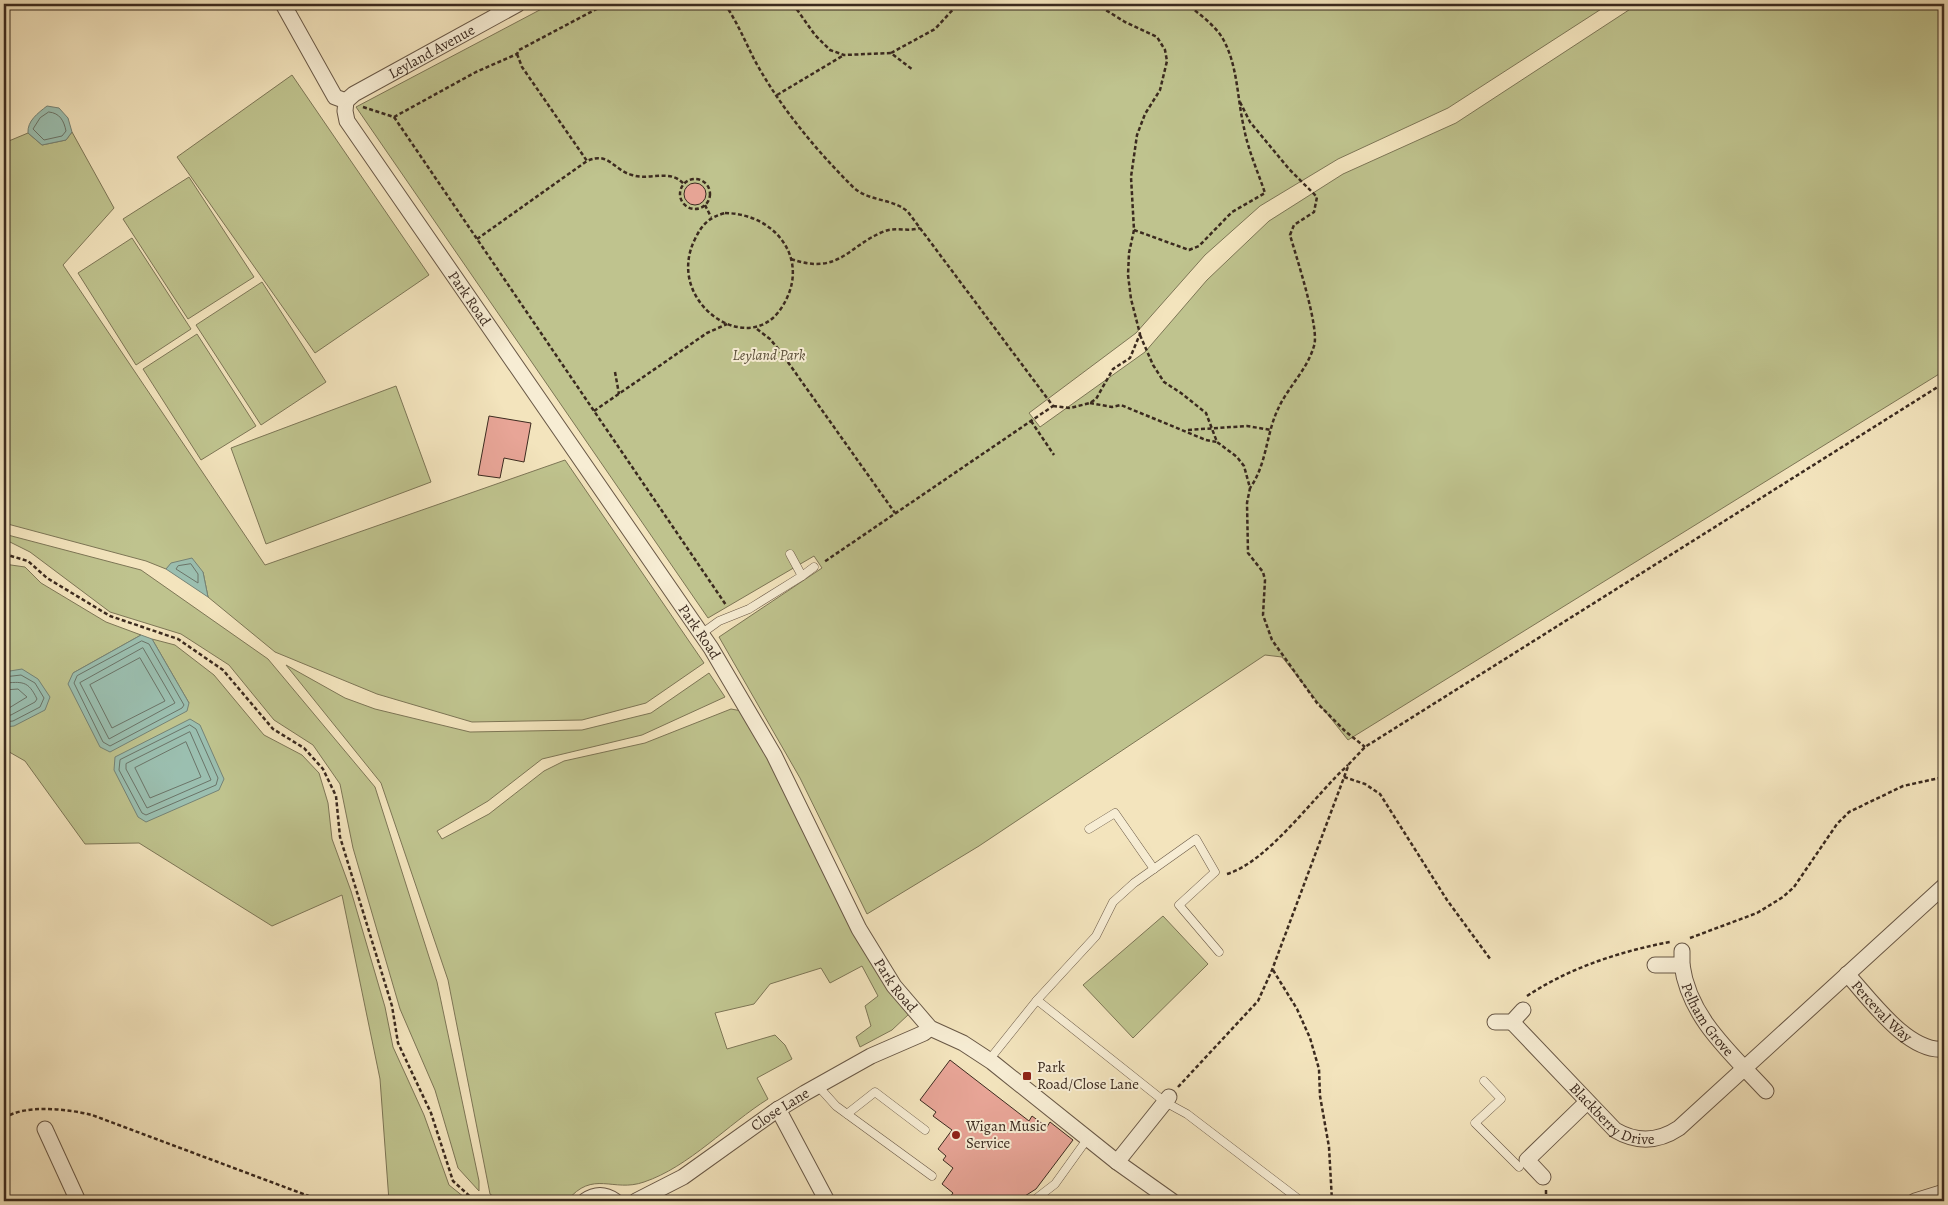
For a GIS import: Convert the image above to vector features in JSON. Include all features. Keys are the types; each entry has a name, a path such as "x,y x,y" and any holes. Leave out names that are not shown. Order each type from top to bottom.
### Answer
{"street":[{"path":"283,4 335,97 346,101"},
{"name":"Leyland Avenue","path":"346,101 354,94 495,9 518,4"},
{"name":"Park Road","path":"346,101 344,111 348,121 701,634 743,700 774,756 875,957 894,986 930,1028 963,1043 989,1060 1118,1162 1172,1201"},
{"name":"Blackberry Drive","path":"1512,1022 1608,1124 1623,1135 1636,1139 1659,1138 1679,1128 1944,886"},
{"name":"Pelham Grove","path":"1655,965 1681,949 1688,993 1700,1016 1744,1067"},
{"name":"Perceval Way","path":"1847,974 1906,1037 1917,1052 1944,1049"},
{"path":"1495,1022 1512,1022 1523,1010"},
{"name":"Close Lane","path":"636,1201 683,1177 778,1110 818,1086 872,1056 924,1033 930,1028"},
{"path":"1744,1067 1766,1092"},
{"path":"1118,1162 1167,1100"},
{"path":"1543,1177 1520,1165 1586,1102"},
{"path":"778,1110 826,1201"},
{"path":"45,1129 78,1201"},
{"path":"1916,1201 1944,1192"},
{"path":"585,1201 596,1195 615,1201"}],"lane":[{"path":"790,554 802,576"},
{"path":"701,634 719,620 749,609 814,567"},
{"path":"1089,829 1115,813 1154,869"},
{"path":"989,1060 1037,1000 1096,936 1113,902 1154,869 1196,840 1215,872 1180,905 1219,952"},
{"path":"1037,1000 1301,1201"},
{"path":"1484,1081 1501,1099 1476,1123 1520,1165"},
{"path":"818,1086 836,1106 932,1176"},
{"path":"847,1114 875,1092 925,1130"},
{"path":"1033,1201 1056,1184 1088,1138"}],"path":[{"path":"394,117 476,72 517,54 519,50 606,4"},
{"path":"725,4 776,95 814,145 855,189 869,198 904,209 1053,406"},
{"path":"793,4 815,35 830,50 844,55 891,54 935,29 958,4"},
{"path":"1096,4 1125,22 1157,37 1165,50 1166,74 1160,90 1145,114 1134,154 1131,177 1134,230 1129,253 1128,275 1131,299 1140,334 1153,364 1164,382 1206,413 1217,442"},
{"path":"1134,230 1190,250 1199,246 1232,212 1265,193 1249,148 1230,56 1222,37 1187,4"},
{"path":"517,54 522,67 587,161"},
{"path":"891,54 913,70"},
{"path":"776,95 844,55"},
{"path":"346,101 394,117 724,599 731,616"},
{"path":"1240,102 1250,122 1289,169 1317,197 1314,212 1294,225 1290,235 1312,315 1316,344 1309,360 1278,408 1264,458 1250,488 1247,503 1248,553 1263,572 1266,580 1264,615 1265,625 1272,640 1316,703 1364,747"},
{"path":"476,239 587,161 602,157 624,173 633,176 649,178 670,175 684,184"},
{"path":"692,179 706,183 711,192 705,205 696,209 686,206 680,193 684,184 692,179"},
{"path":"705,205 711,217"},
{"path":"757,328 773,318 786,299 792,282 791,258 780,236 762,221 734,214 711,217 700,229 692,245 687,274 690,286 697,299 711,314 728,324 757,328 770,339 895,513"},
{"path":"791,258 804,262 833,261 848,255 870,239 888,230 911,231 920,228"},
{"path":"594,411 707,333 728,324"},
{"path":"814,567 1053,406 1070,408 1090,403 1101,393 1113,369 1130,358 1140,334"},
{"path":"615,372 619,394"},
{"path":"1215,872 1228,874 1278,840 1324,787 1364,747 1944,383"},
{"path":"1090,403 1096,406 1121,405 1186,430 1206,440 1217,442 1237,457 1244,466 1250,488"},
{"path":"1030,421 1054,455"},
{"path":"1186,430 1247,426 1271,430"},
{"path":"4,554 28,561 48,578 110,616 178,639 223,670 273,729 304,748 323,769 336,796 340,837 392,1006 398,1043 431,1113 453,1180 475,1201"},
{"path":"1167,1100 1258,1000 1272,970 1349,764"},
{"path":"1344,777 1366,784 1380,794 1447,900 1491,960"},
{"path":"1523,1010 1527,996 1566,974 1635,949 1681,949 1757,913 1783,897 1794,887 1837,824 1849,812 1903,786 1944,777"},
{"path":"1272,970 1297,1010 1310,1038 1319,1069 1320,1096 1329,1147 1332,1201"},
{"path":"4,1118 12,1113 64,1108 92,1114 322,1201"}],"green space":[{"name":"Leyland Park","path":"551,4 1609,4 1448,108 1338,159 1260,206 1205,255 1136,333 1029,413 1040,427 1145,352 1207,280 1269,221 1343,174 1456,123 1638,4 1944,4 1944,371 1348,740 1282,657 1265,655 979,846 867,914 800,778 719,637 822,568 814,556 708,618 356,107"},
{"path":"292,75 429,275 315,353 177,157"},
{"path":"72,132 114,208 63,265 265,565 565,460 704,663 646,703 582,720 472,722 377,694 275,652 208,597 203,572 172,563 166,569 146,561 4,523 4,143 28,133 42,145 66,140"},
{"path":"189,177 254,277 188,319 123,219"},
{"path":"132,238 191,329 136,365 78,273"},
{"path":"262,282 326,382 261,425 196,325"},
{"path":"197,334 256,426 201,460 143,369"},
{"path":"396,386 431,482 266,544 231,448"},
{"path":"4,534 141,570 268,659 375,787 437,982 479,1181 479,1191 458,1168 435,1090 400,1009 353,848 340,784 313,745 274,720 229,665 181,634 110,612 30,552 4,539"},
{"path":"4,564 25,567 41,583 106,622 141,635 73,673 189,703 152,639 175,645 214,675 264,735 302,755 319,773 328,803 332,839 351,891 385,1007 393,1047 424,1115 449,1185 469,1201 389,1201 380,1079 342,895 272,926 139,843 85,844 25,761 4,749"},
{"path":"286,665 345,698 375,709 470,732 582,730 651,713 709,673 725,697 642,735 542,759 488,801 437,831 442,839 489,814 544,771 564,761 645,743 731,709 742,711 860,942 882,979 909,1014 892,1030 860,1047 856,1037 871,1026 865,1006 878,996 862,966 830,983 821,968 770,984 754,1004 715,1013 727,1049 775,1035 785,1045 792,1059 757,1078 768,1099 692,1156 661,1175 644,1182 633,1185 595,1184 586,1186 577,1191 567,1201 500,1201 490,1194 448,980 381,783"},
{"path":"1163,916 1208,964 1133,1038 1083,985"}],"water":[{"path":"47,106 59,108 68,118 72,132 66,140 42,145 28,133 28,129 34,118"},
{"path":"192,558 203,572 208,597 166,569 171,563"},
{"path":"141,635 152,639 189,703 187,711 110,752 100,747 68,684 73,673"},
{"path":"22,669 38,679 50,697 45,710 14,726 4,727 4,672"},
{"path":"190,719 200,725 224,779 219,790 146,822 138,817 114,770 115,757"}],"building":[{"path":"695,183 703,186 706,194 703,202 695,205 687,202 684,194 687,186"},
{"path":"489,416 531,423 524,462 504,458 500,478 478,475"},
{"path":"950,1060 1029,1121 1032,1116 1047,1127 1050,1122 1073,1140 1036,1189 1017,1201 947,1201 953,1193 942,1184 953,1168 943,1160 946,1156 938,1149 952,1130 933,1116 936,1112 920,1100"}],"place":[{"name":"Park Road/Close Lane","path":"1027,1076"},
{"name":"Wigan Music Service","path":"956,1135"}]}
